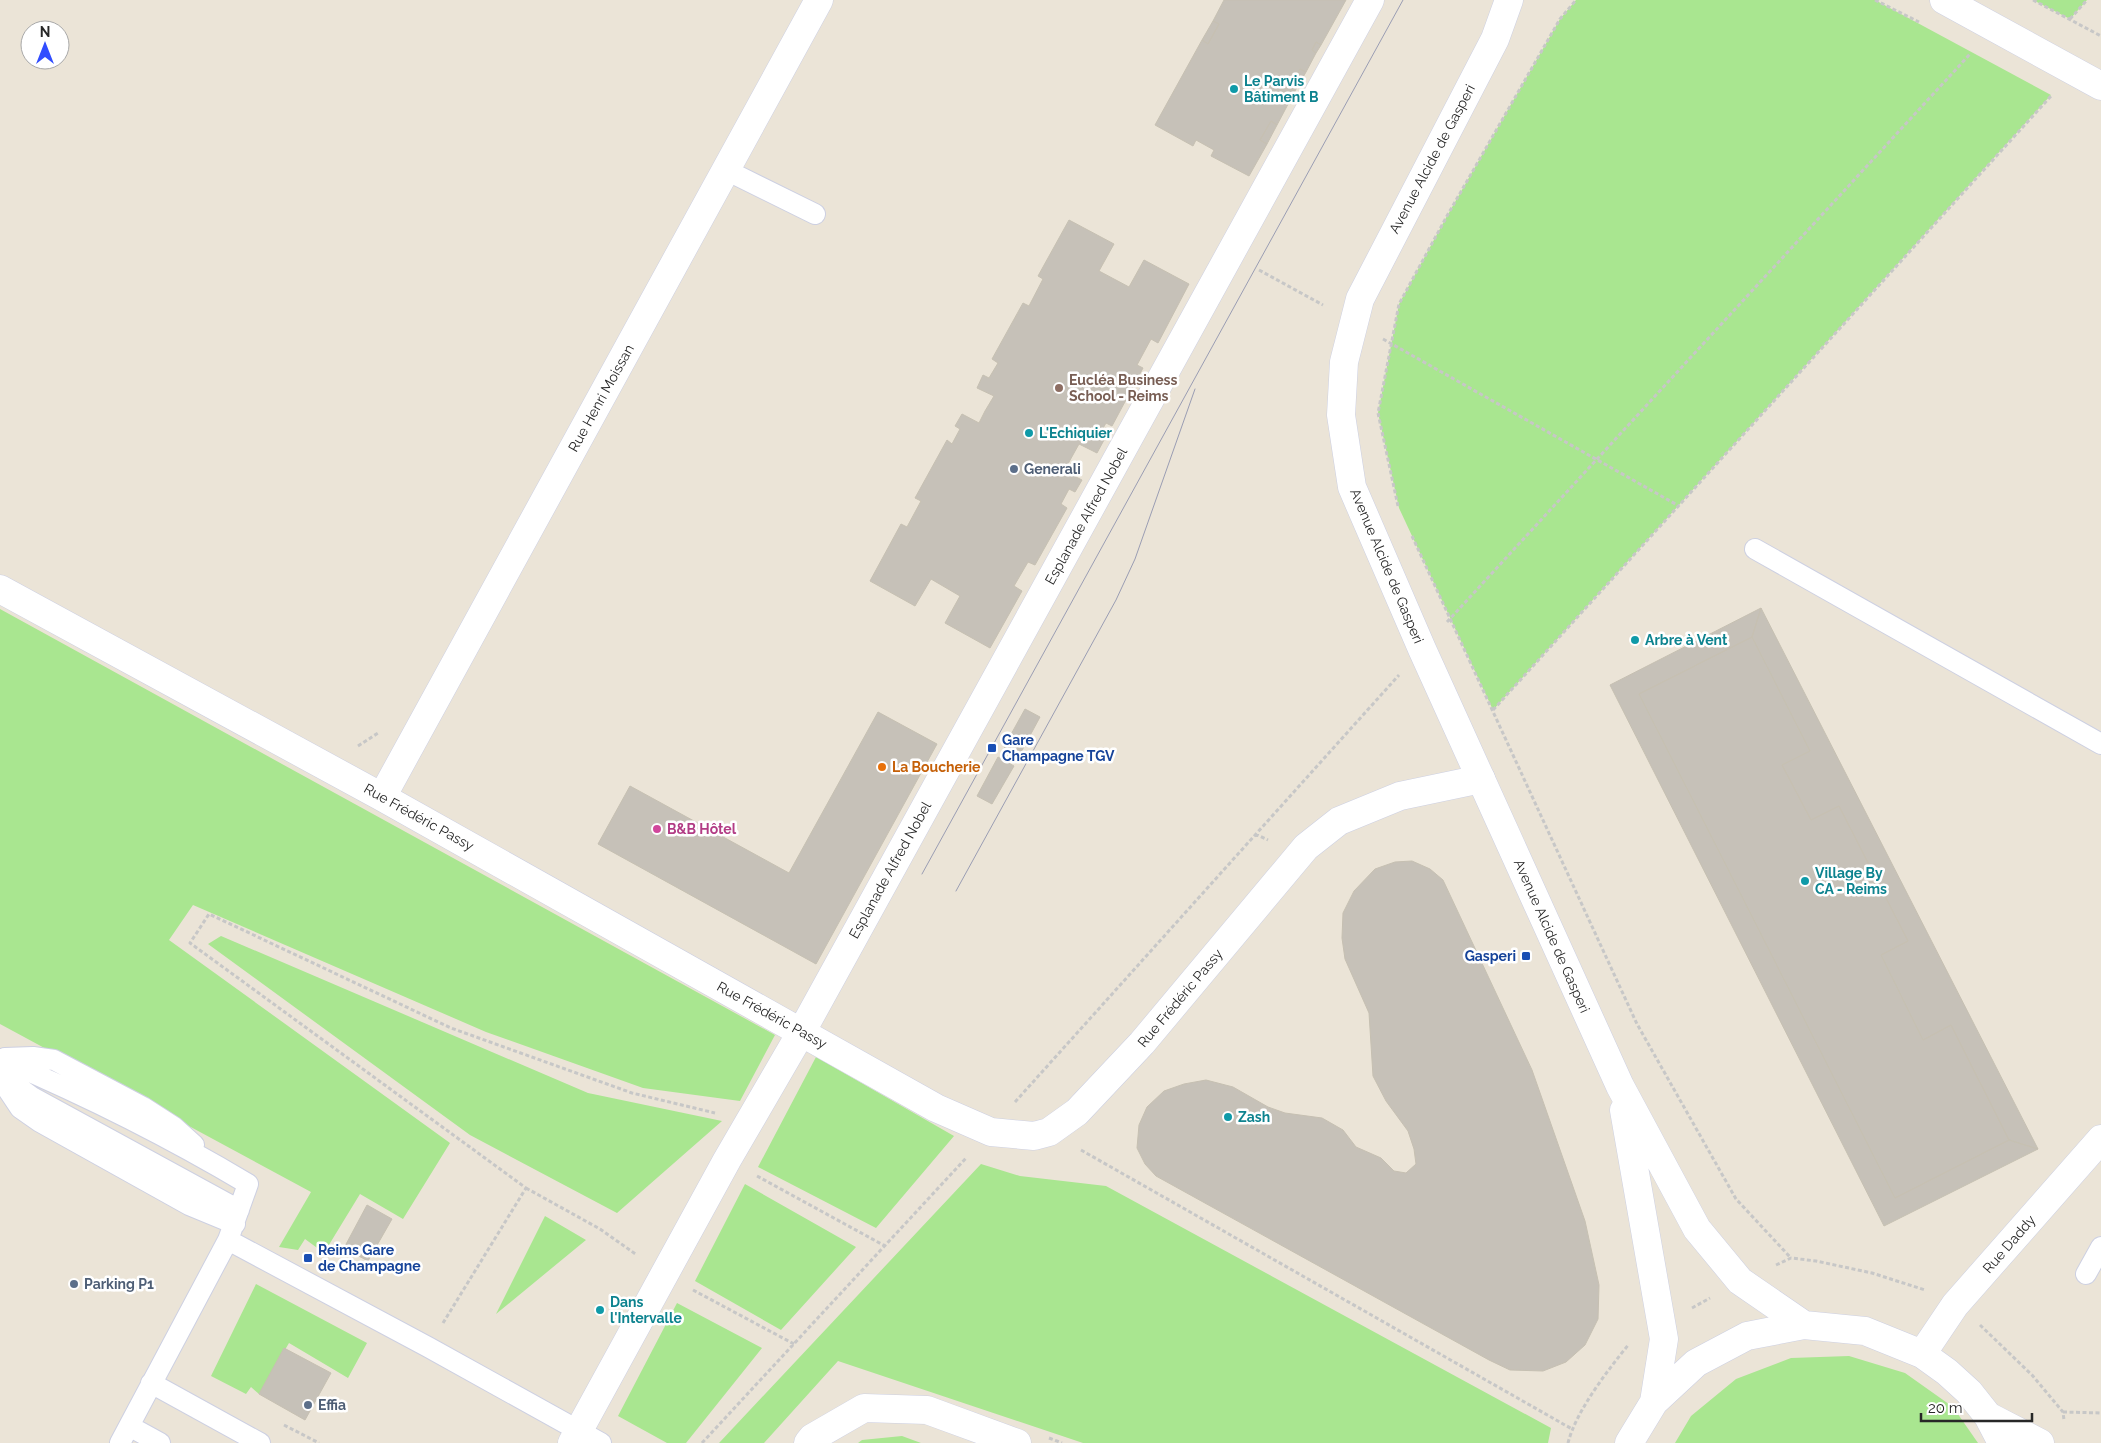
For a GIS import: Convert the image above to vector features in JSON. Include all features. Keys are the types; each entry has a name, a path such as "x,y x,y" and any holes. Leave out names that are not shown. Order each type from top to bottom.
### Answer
{"street":[{"name":"Rue Henri Moissan","path":"382,797 819,0"},
{"name":"Esplanade Alfred Nobel","path":"584,1439 728,1160 802,1031 1370,0"},
{"name":"Avenue Alcide de Gasperi","path":"1509,0 1495,39 1364,291 1354,322 1344,362 1341,415 1352,487 1422,649 1620,1086 1697,1229 1740,1281 1804,1325"},
{"name":"Avenue Alcide de Gasperi","path":"1495,39 1528,0"},
{"path":"1944,0 2101,86"},
{"name":"Rue Frédéric Passy","path":"0,589 382,797 802,1031 936,1108 991,1132 1034,1136 1049,1132 1077,1112 1142,1043 1306,847 1339,821 1400,796 1481,779"},
{"name":"Avenue Alcide de Gasperi","path":"1620,1086 1664,1339 1654,1402"},
{"name":"Rue Daddy","path":"1922,1354 1955,1305 2101,1139"},
{"path":"1629,1443 1654,1402 1696,1363 1747,1336 1804,1325 1865,1331 1922,1354 1969,1392 1988,1416 2002,1443"},
{"path":"808,1443 812,1438 864,1408 927,1410 1016,1443"},
{"path":"1988,1416 2040,1443"}],"lane":[{"path":"726,170 814,214"},
{"path":"1755,549 2101,744"},
{"path":"0,1058 58,1084 214,1164 248,1184 234,1225 125,1435 160,1443"},
{"path":"0,1076 428,1347 584,1439"},
{"path":"2086,1274 2101,1247"},
{"path":"151,1383 260,1443"}],"path":[{"path":"1399,508 1378,413 1400,304 1442,225 1560,19 1576,0"},
{"path":"2033,0 2101,36"},
{"path":"2070,19 2087,0"},
{"path":"702,1443 991,1132 1111,993 1422,649 1972,51"},
{"path":"1493,710 2051,95"},
{"path":"1230,254 1392,343 1679,506"},
{"path":"1411,533 1637,1024 1736,1199 1791,1258"},
{"path":"600,1229 526,1188 190,943 209,914 451,1028 632,1093 750,1122"},
{"path":"1049,1132 1572,1429"},
{"path":"728,1160 885,1246"},
{"path":"428,1347 526,1188"},
{"path":"2063,1412 2101,1413"}],"green space":[{"path":"1576,0 1875,0 2051,95 1493,710 1399,508 1378,413 1399,304 1560,19"},
{"path":"2033,0 2087,0 2070,19"},
{"path":"0,609 775,1035 740,1101 643,1088 486,1032 193,905 169,940 450,1143 403,1219 360,1194 324,1253 305,1239 298,1250 279,1247 311,1192 0,1024"},
{"path":"221,936 588,1093 722,1121 617,1213 470,1135 208,944"},
{"path":"816,1057 954,1136 876,1228 758,1167"},
{"path":"981,1164 1020,1176 1106,1186 1551,1428 1548,1443 1083,1443 838,1361 764,1443 719,1443"},
{"path":"745,1184 856,1247 781,1330 695,1281"},
{"path":"545,1216 586,1240 496,1314"},
{"path":"256,1284 367,1343 348,1378 289,1343 259,1394 251,1387 246,1394 211,1376"},
{"path":"677,1303 762,1348 686,1443 667,1443 618,1416"},
{"path":"1849,1356 1905,1373 1953,1407 1978,1443 1675,1443 1691,1416 1736,1379 1791,1358"},
{"path":"902,1436 921,1443 858,1443 862,1440"}],"building":[{"name":"Le Parvis Bâtiment B","path":"1224,0 1346,0 1321,45 1316,42 1312,50 1316,53 1306,72 1300,69 1289,88 1295,91 1277,125 1271,121 1260,140 1267,144 1249,176 1211,156 1214,150 1196,140 1193,146 1155,125 1202,40 1208,44 1219,24 1213,21"},
{"path":"1213,21 1219,24 1208,44 1202,40"},
{"path":"1316,42 1321,45 1316,53 1312,50"},
{"path":"1300,69 1306,72 1295,91 1289,88"},
{"path":"1271,121 1277,125 1267,144 1260,140"},
{"name":"L'Echiquier","path":"1069,220 1114,244 1099,271 1129,287 1144,260 1189,284 1158,343 1151,339 1137,365 1143,368 1112,426 1106,423 1098,437 1104,440 1097,453 1079,444 1064,471 1082,480 1075,492 1069,489 1061,504 1067,508 1035,565 1028,562 1014,586 1022,591 990,648 945,623 960,596 931,579 915,606 870,581 901,524 907,527 921,501 915,498 947,440 952,444 960,429 955,426 962,414 979,423 994,396 977,388 983,375 989,378 998,363 992,359 1023,303 1029,306 1043,279 1038,276"},
{"path":"1761,608 1752,637 1639,694 1895,1198 2009,1140 2038,1149 1884,1226 1610,685"},
{"path":"1761,608 2038,1149 2009,1140 1951,1025 1923,1040 1881,955 1908,941 1839,806 1811,820 1782,765 1810,751 1752,637"},
{"name":"Village By CA - Reims","path":"1752,637 1810,751 1782,765 1811,820 1839,806 1908,941 1881,955 1923,1040 1951,1025 2009,1140 1895,1198 1639,694"},
{"path":"1025,709 1040,717 1019,756 1004,747"},
{"name":"B&B Hôtel","path":"878,712 937,744 816,964 598,844 630,786 789,873"},
{"path":"998,757 1014,766 992,804 977,796"},
{"name":"Zash","path":"1412,861 1430,869 1443,880 1532,1070 1585,1221 1599,1285 1598,1319 1585,1345 1566,1362 1543,1371 1510,1370 1489,1360 1156,1176 1145,1164 1137,1148 1139,1125 1147,1107 1164,1091 1184,1084 1206,1080 1233,1087 1268,1107 1285,1113 1322,1118 1343,1130 1356,1147 1381,1158 1394,1171 1406,1173 1416,1164 1414,1149 1408,1131 1386,1101 1373,1076 1369,1013 1345,959 1342,938 1343,913 1354,891 1375,869 1395,862"},
{"path":"367,1205 392,1219 368,1261 344,1248"},
{"path":"284,1348 331,1373 305,1420 259,1394"}],"tram line":[{"path":"922,874 1403,0"},
{"path":"956,891 1116,600 1135,559 1195,389"}],"place":[{"name":"Le Parvis Bâtiment B","path":"1234,89"},
{"name":"Eucléa Business School - Reims","path":"1059,388"},
{"name":"L'Echiquier","path":"1029,433"},
{"name":"Generali","path":"1014,469"},
{"name":"Arbre à Vent","path":"1635,640"},
{"name":"Gare Champagne TGV","path":"992,748"},
{"name":"La Boucherie","path":"882,767"},
{"name":"B&B Hôtel","path":"657,829"},
{"name":"Village By CA - Reims","path":"1805,881"},
{"name":"Gasperi","path":"1526,956"},
{"name":"Zash","path":"1228,1117"},
{"name":"Reims Gare de Champagne","path":"308,1258"},
{"name":"Parking P1","path":"74,1284"},
{"name":"Dans l'Intervalle","path":"600,1310"},
{"name":"Effia","path":"308,1405"}]}
